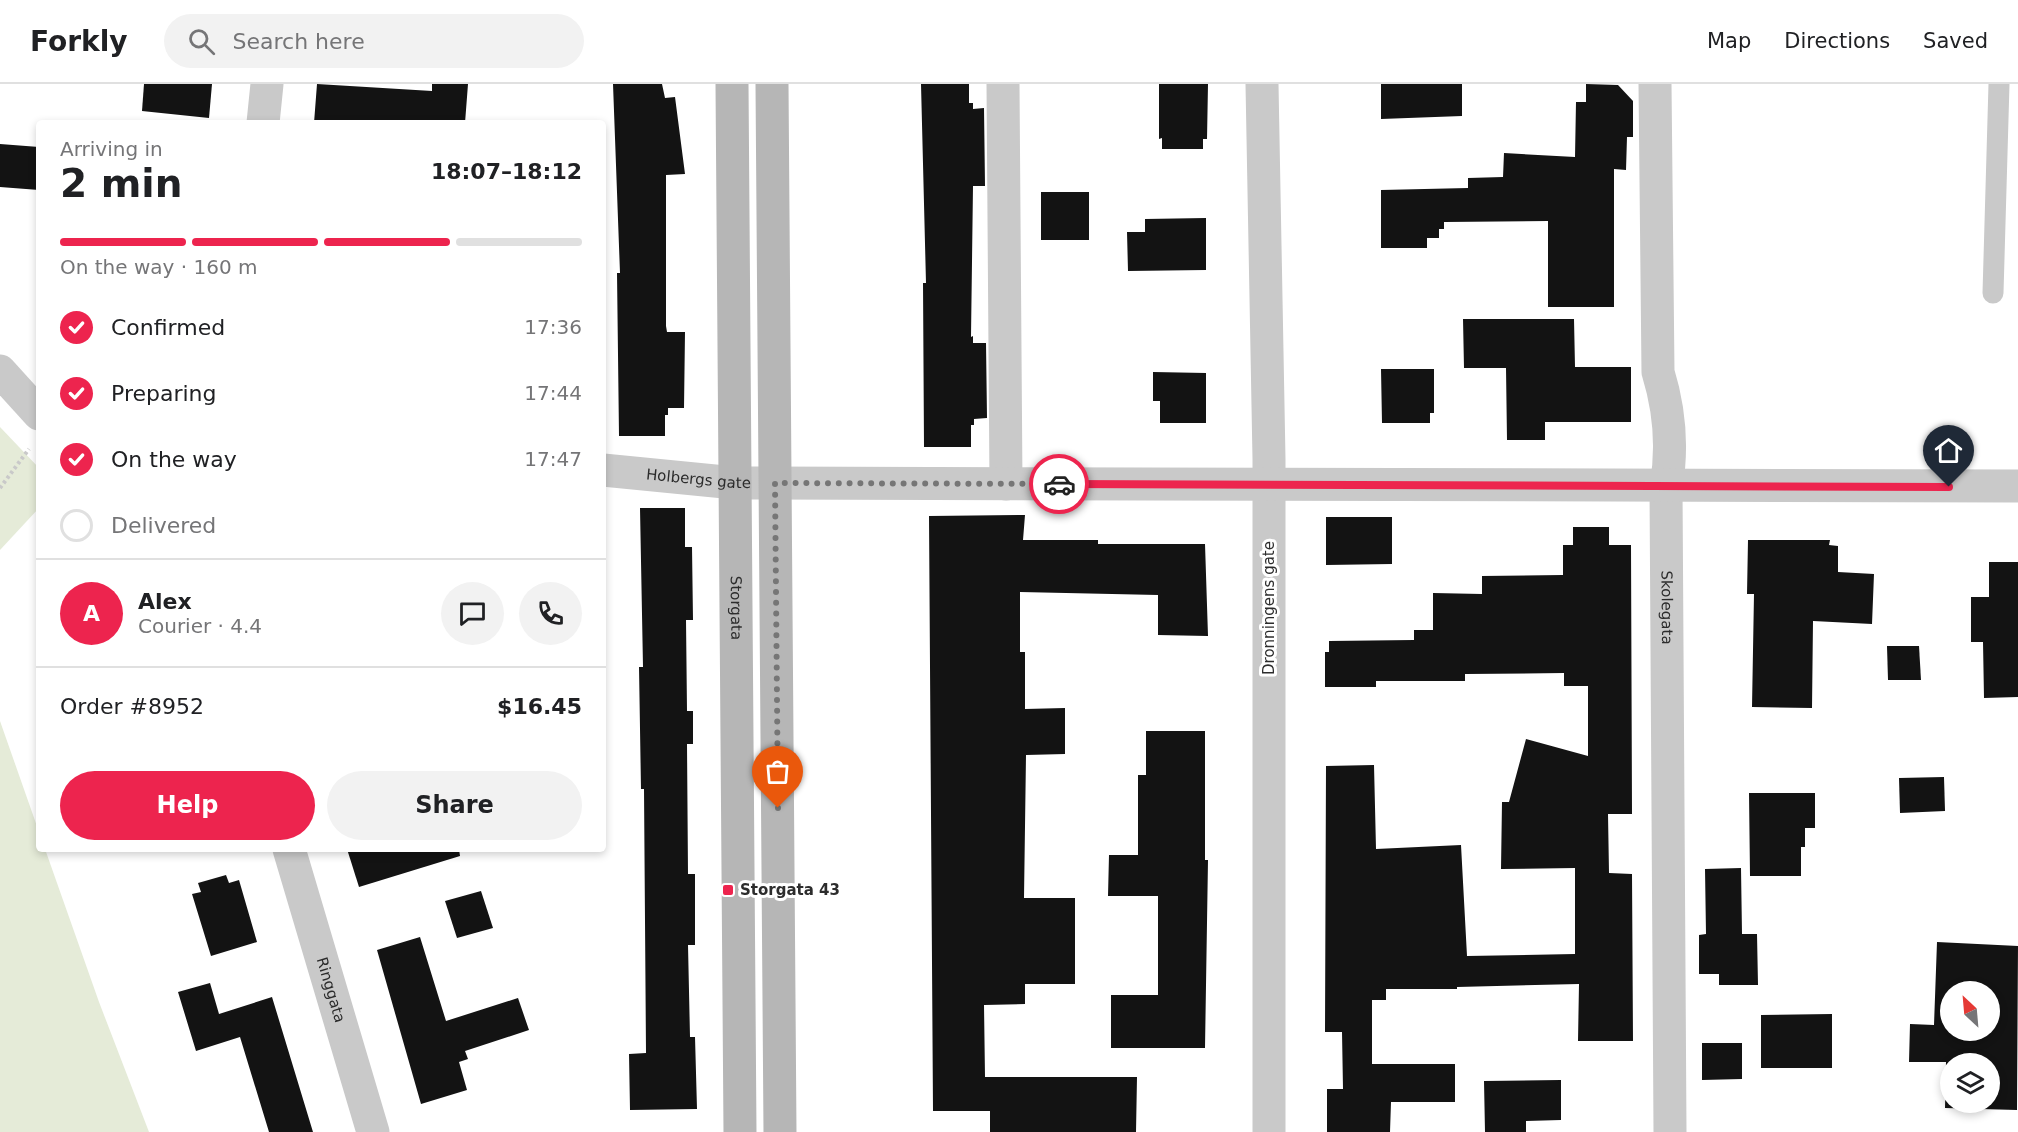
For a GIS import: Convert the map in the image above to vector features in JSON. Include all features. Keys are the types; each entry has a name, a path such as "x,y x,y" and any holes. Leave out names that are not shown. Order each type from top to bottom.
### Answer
{"street":[{"path":"263,120 267,84"},
{"name":"Storgata","path":"732,84 740,1132"},
{"path":"772,84 780,1132"},
{"path":"1003,84 1006,484"},
{"name":"Dronningens gate","path":"1262,84 1268,485 1269,1132"},
{"name":"Skolegata","path":"1655,84 1658,372 1668,406 1671,458 1666,487 1670,1132"},
{"path":"0,371 36,411"},
{"name":"Holbergs gate","path":"606,470 735,483 1666,487 2018,486"},
{"name":"Ringgata","path":"290,852 373,1132"}],"lane":[{"path":"1993,293 1999,84"}],"path":[{"path":"0,488 28,449"}],"green space":[{"path":"0,427 36,465 36,511 0,550"},
{"path":"0,721 36,823 36,852 46,852 99,1002 149,1132 0,1132"}],"building":[{"path":"144,84 212,84 209,118 142,111"},
{"path":"317,84 432,91 432,84 468,84 465,120 314,120"},
{"path":"613,84 662,84 665,98 675,97 685,174 666,175 666,326 667,332 685,332 684,408 668,408 668,415 665,415 665,436 619,436 617,273 620,273"},
{"path":"921,84 969,84 969,103 973,103 973,109 984,108 985,186 973,186 971,337 973,336 973,343 986,343 987,418 974,419 974,425 971,425 971,447 924,447 923,283 926,283"},
{"path":"1159,84 1208,84 1207,139 1203,139 1203,149 1162,149 1162,138 1159,139"},
{"path":"1381,84 1462,84 1462,116 1381,119"},
{"path":"1586,84 1618,85 1633,101 1633,137 1627,137 1626,170 1614,169 1614,307 1548,307 1548,221 1444,222 1444,229 1439,229 1439,238 1427,238 1427,248 1381,248 1381,190 1468,188 1468,178 1503,177 1504,153 1575,157 1576,102 1586,102"},
{"path":"0,144 36,147 36,190 0,187"},
{"path":"1041,192 1089,192 1089,240 1041,240"},
{"path":"1206,218 1206,270 1128,271 1127,232 1145,232 1145,219"},
{"path":"1463,319 1574,319 1575,367 1631,367 1631,422 1545,422 1545,440 1507,440 1506,368 1464,368"},
{"path":"1381,369 1434,369 1434,413 1430,413 1430,423 1382,423"},
{"path":"1153,372 1206,373 1206,423 1160,423 1160,401 1153,401"},
{"path":"640,508 685,508 685,547 692,547 693,620 686,620 687,711 693,711 693,744 687,744 688,874 695,874 695,945 688,945 690,1037 695,1037 697,1109 630,1110 629,1054 646,1053 644,789 641,789 639,667 643,667"},
{"path":"1025,515 1023,540 1098,540 1098,544 1205,544 1208,636 1158,635 1158,595 1020,592 1020,652 1025,652 1025,709 1065,708 1065,754 1026,755 1024,898 1075,898 1075,984 1025,984 1025,1004 984,1005 985,1077 1137,1077 1136,1132 990,1132 990,1111 933,1111 929,516"},
{"path":"1326,517 1392,517 1392,564 1326,565"},
{"path":"1573,527 1609,527 1609,545 1631,545 1632,814 1608,814 1609,873 1632,874 1633,1041 1578,1041 1579,984 1457,987 1457,989 1386,989 1386,1000 1372,1000 1372,1064 1455,1064 1455,1102 1391,1102 1390,1132 1327,1132 1327,1089 1343,1089 1342,1032 1325,1032 1326,766 1374,765 1376,849 1461,845 1467,956 1575,954 1575,868 1501,869 1502,802 1509,802 1526,739 1588,756 1588,686 1564,686 1564,673 1465,674 1465,681 1376,681 1376,687 1325,687 1325,652 1329,652 1329,641 1414,640 1414,630 1433,630 1433,593 1482,594 1482,576 1563,575 1563,545 1573,545"},
{"path":"1748,540 1830,540 1829,545 1838,546 1838,572 1874,574 1872,624 1813,621 1812,708 1752,707 1754,594 1747,594"},
{"path":"1989,562 2018,562 2018,697 1984,698 1983,642 1971,642 1971,597 1989,597"},
{"path":"1887,646 1919,646 1921,680 1888,680"},
{"path":"1146,731 1205,731 1205,860 1208,860 1205,1048 1111,1048 1111,995 1158,995 1158,896 1108,896 1109,855 1138,855 1138,775 1146,775"},
{"path":"1944,777 1945,811 1900,813 1899,778"},
{"path":"1749,793 1815,793 1815,828 1805,828 1805,847 1801,847 1801,876 1750,876"},
{"path":"348,852 459,852 460,856 359,887"},
{"path":"1741,868 1742,934 1757,934 1758,985 1719,985 1719,974 1699,974 1699,935 1706,934 1705,869"},
{"path":"226,875 229,883 239,880 257,942 211,956 192,894 201,892 198,883"},
{"path":"481,891 493,928 457,938 445,901"},
{"path":"420,937 446,1021 518,998 529,1030 465,1051 468,1059 459,1062 467,1090 421,1104 377,950"},
{"path":"1937,942 2018,946 2017,1110 2000,1110 2000,1053 1940,1053 1940,1062 1909,1062 1910,1024 1934,1025"},
{"path":"210,983 219,1014 272,997 313,1132 269,1132 240,1037 196,1051 178,992"},
{"path":"1832,1014 1832,1068 1761,1068 1761,1015"},
{"path":"1702,1043 1742,1043 1742,1079 1702,1080"},
{"path":"1561,1080 1561,1120 1526,1121 1526,1132 1485,1132 1484,1081"}],"way so far":[{"path":"778,808 775,483 1059,484"}],"place":[{"name":"Storgata 43","path":"728,890"}],"route":[{"path":"1059,484 1949,487"}]}
